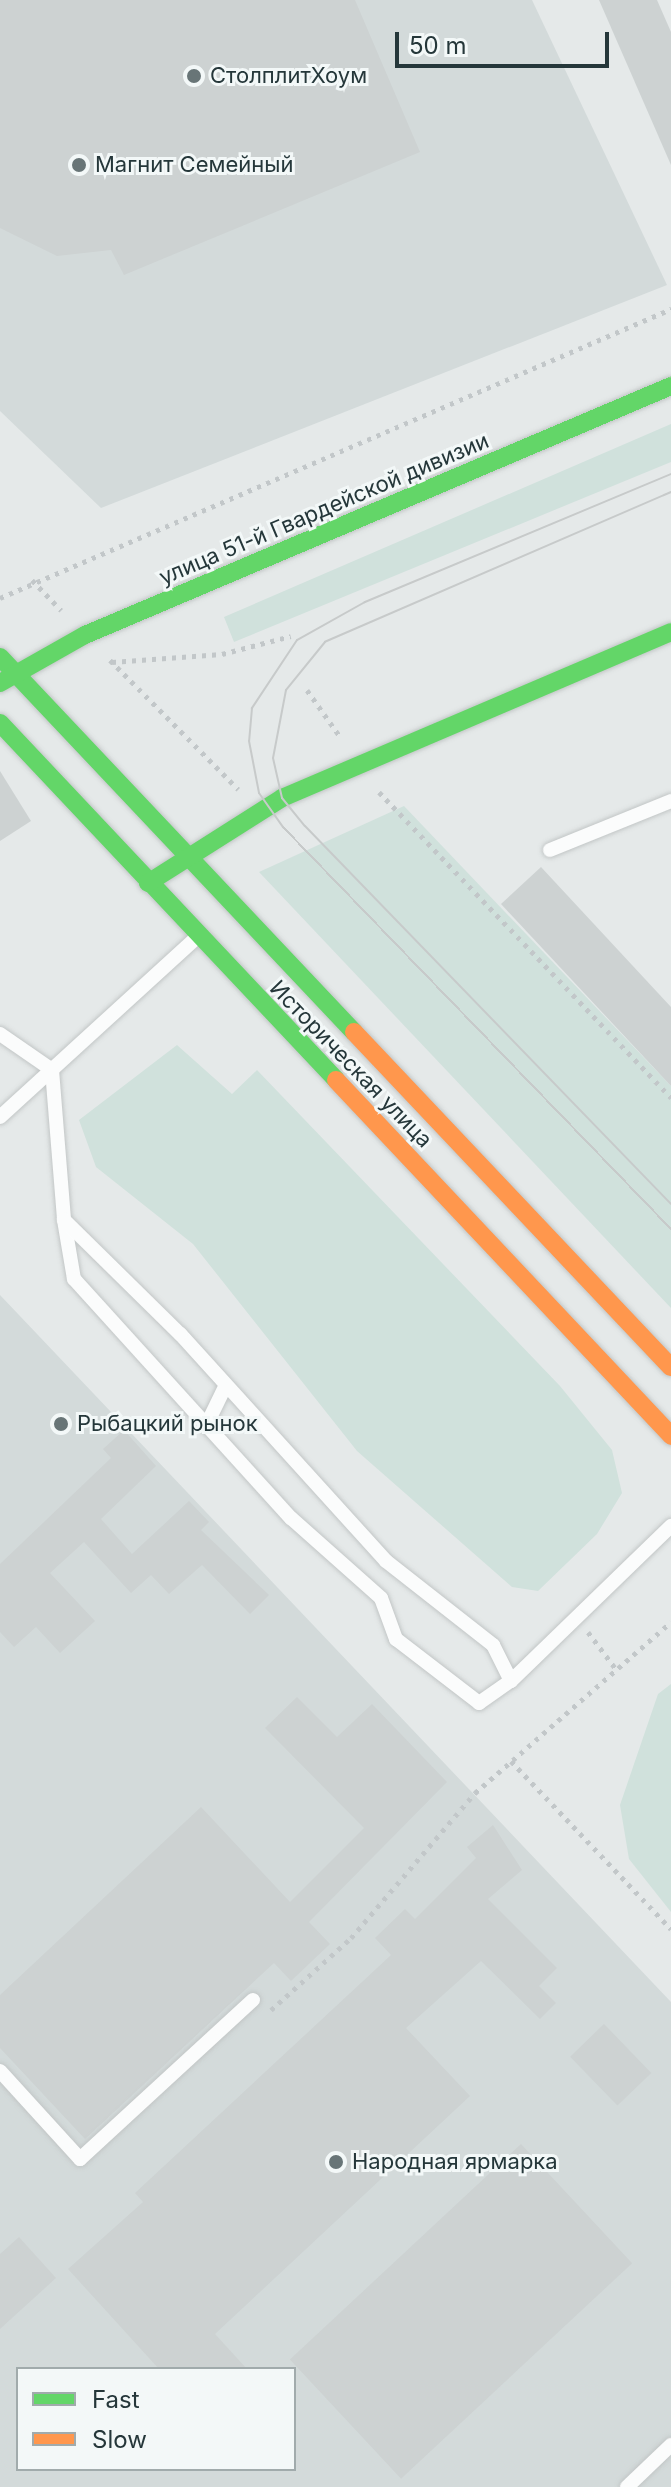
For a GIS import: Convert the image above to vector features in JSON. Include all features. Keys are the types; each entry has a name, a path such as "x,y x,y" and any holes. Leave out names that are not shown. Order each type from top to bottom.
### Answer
{"main road":[{"name":"улица 51-й Гвардейской дивизии","path":"7,677 85,635 671,386"},
{"path":"148,883 258,810 671,632"},
{"name":"Историческая улица","path":"0,657 7,677 189,856 671,1367"},
{"name":"Историческая улица","path":"0,723 197,937 671,1436"}],"lane":[{"path":"550,850 671,801"},
{"path":"0,1117 197,937"},
{"path":"0,1034 52,1070"},
{"path":"52,1070 64,1220 74,1279 291,1518 381,1598 396,1639 438,1677 479,1703 511,1681 671,1526"},
{"path":"64,1220 386,1561 493,1645 511,1681"},
{"path":"206,1426 224,1389"},
{"path":"0,2071 80,2159 253,2000"},
{"path":"627,2487 671,2445"}],"path":[{"path":"0,598 32,580 671,309"},
{"path":"32,580 258,810"},
{"path":"112,662 222,654 291,636"},
{"path":"376,788 671,1098"},
{"path":"576,1618 616,1669"},
{"path":"257,2022 351,1938 511,1761 671,1622"},
{"path":"511,1761 671,1929"}],"shaded area":[{"path":"0,0 532,0 667,285 101,508 0,411"},
{"path":"671,424 671,462 234,642 224,617"},
{"path":"404,806 671,1086 671,1308 259,872"},
{"path":"177,1045 232,1094 257,1070 560,1386 612,1450 622,1493 597,1534 538,1591 512,1587 357,1451 193,1244 96,1167 79,1120"},
{"name":"Народная ярмарка","path":"0,1295 671,2002 671,2487 0,2487"},
{"path":"671,1684 671,1912 629,1859 620,1805 658,1694"}],"building":[{"name":"СтолплитХоум","path":"0,0 355,0 420,152 124,275 111,250 57,256 0,228"},
{"path":"599,0 657,0 671,32 671,165"},
{"path":"0,771 31,821 0,841"},
{"path":"541,867 671,1007 671,1086 501,904"},
{"path":"124,1430 156,1466 101,1519 132,1554 189,1501 209,1522 201,1530 269,1595 250,1614 202,1565 169,1594 151,1575 131,1593 84,1542 50,1573 95,1621 60,1653 36,1627 14,1647 0,1632 0,1564 111,1458 103,1449"},
{"path":"297,1697 337,1737 372,1704 447,1782 309,1922 330,1944 291,1981 274,1963 85,2139 0,2048 0,1995 201,1807 290,1902 364,1828 265,1728"},
{"path":"493,1825 522,1870 488,1899 557,1968 539,1986 556,2003 540,2019 481,1961 406,2028 470,2096 215,2334 245,2367 157,2367 68,2269 143,2202 135,2193 391,1955 375,1938 405,1909 415,1919 476,1858 467,1847"},
{"path":"604,2024 651,2073 617,2106 570,2057"},
{"path":"521,2144 632,2263 401,2479 290,2360"},
{"path":"19,2237 56,2278 0,2329 0,2254"}],"tram line":[{"path":"671,474 365,602 297,640 252,708 249,741 259,793 283,827 671,1229"},
{"path":"671,492 325,642 286,690 273,758 282,798 305,826 671,1204"}],"traffic: fast":[{"path":"0,683 85,635 671,386"},
{"path":"148,883 282,798 671,632"},
{"path":"0,657 354,1032"},
{"path":"0,723 336,1080"}],"traffic: slow":[{"path":"354,1032 671,1367"},
{"path":"336,1080 671,1436"}],"place":[{"name":"СтолплитХоум","path":"194,76"},
{"name":"Магнит Семейный","path":"79,165"},
{"name":"Рыбацкий рынок","path":"61,1424"},
{"name":"Народная ярмарка","path":"336,2162"}]}
